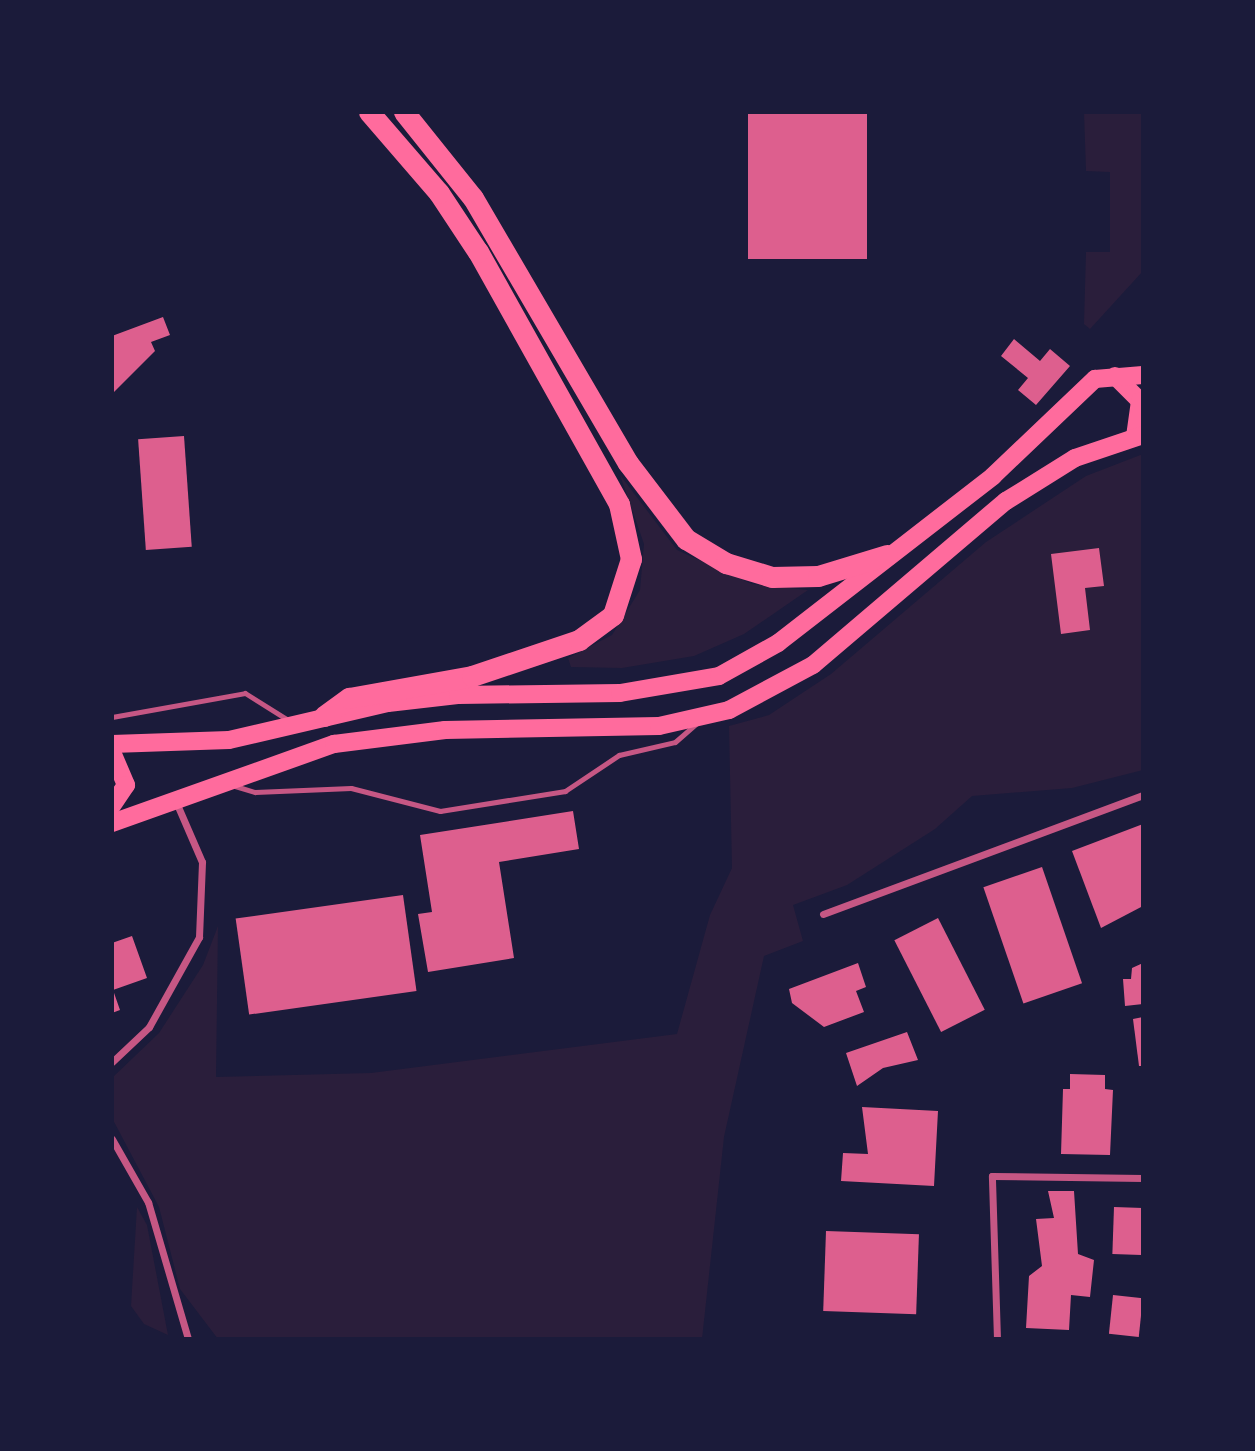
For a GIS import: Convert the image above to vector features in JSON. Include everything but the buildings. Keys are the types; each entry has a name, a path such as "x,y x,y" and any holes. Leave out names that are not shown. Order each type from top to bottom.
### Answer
{"highway":[{"path":"324,716 349,698 472,676 579,640 613,615 631,559 619,504 478,251 369,112"},
{"path":"404,112 473,198 628,463 686,540 726,563 772,577 818,576 887,555"}],"main road":[{"path":"112,744 229,740 324,716 458,695 620,693 687,686 719,676 778,643 887,555 993,476 1079,391 1115,376 1143,375"},
{"path":"112,823 167,800 334,744 445,730 620,729 706,717 770,693 813,665 1006,501 1075,458 1139,436 1140,401 1115,376"},
{"path":"112,752 126,785 112,808"},
{"path":"112,808 167,800"}],"street":[{"path":"822,914 1143,795"},
{"path":"112,1062 149,1027 199,937 202,862 167,800"},
{"path":"112,1139 148,1202 188,1339"},
{"path":"997,1339 992,1176 1143,1178"}],"lane":[{"path":"112,717 245,693 293,724"},
{"path":"222,782 255,792 351,788 440,811 565,791 619,755 675,742 706,717"}],"shaded area":[{"path":"1084,112 1143,112 1143,271 1090,329 1084,324 1086,252 1110,252 1110,172 1086,171"},
{"path":"1143,454 1143,770 1072,788 972,796 935,829 847,885 793,905 803,941 764,956 724,1137 702,1339 218,1339 180,1289 159,1207 112,1118 112,1078 159,1033 203,965 218,926 216,1077 371,1073 677,1034 710,915 732,868 729,726 769,715 831,674 986,542 1086,476"},
{"path":"620,475 677,550 752,584 808,590 744,634 694,656 622,668 571,667 568,658 612,635 640,590 644,544"},
{"path":"137,1207 147,1225 168,1335 144,1324 131,1306"}]}
